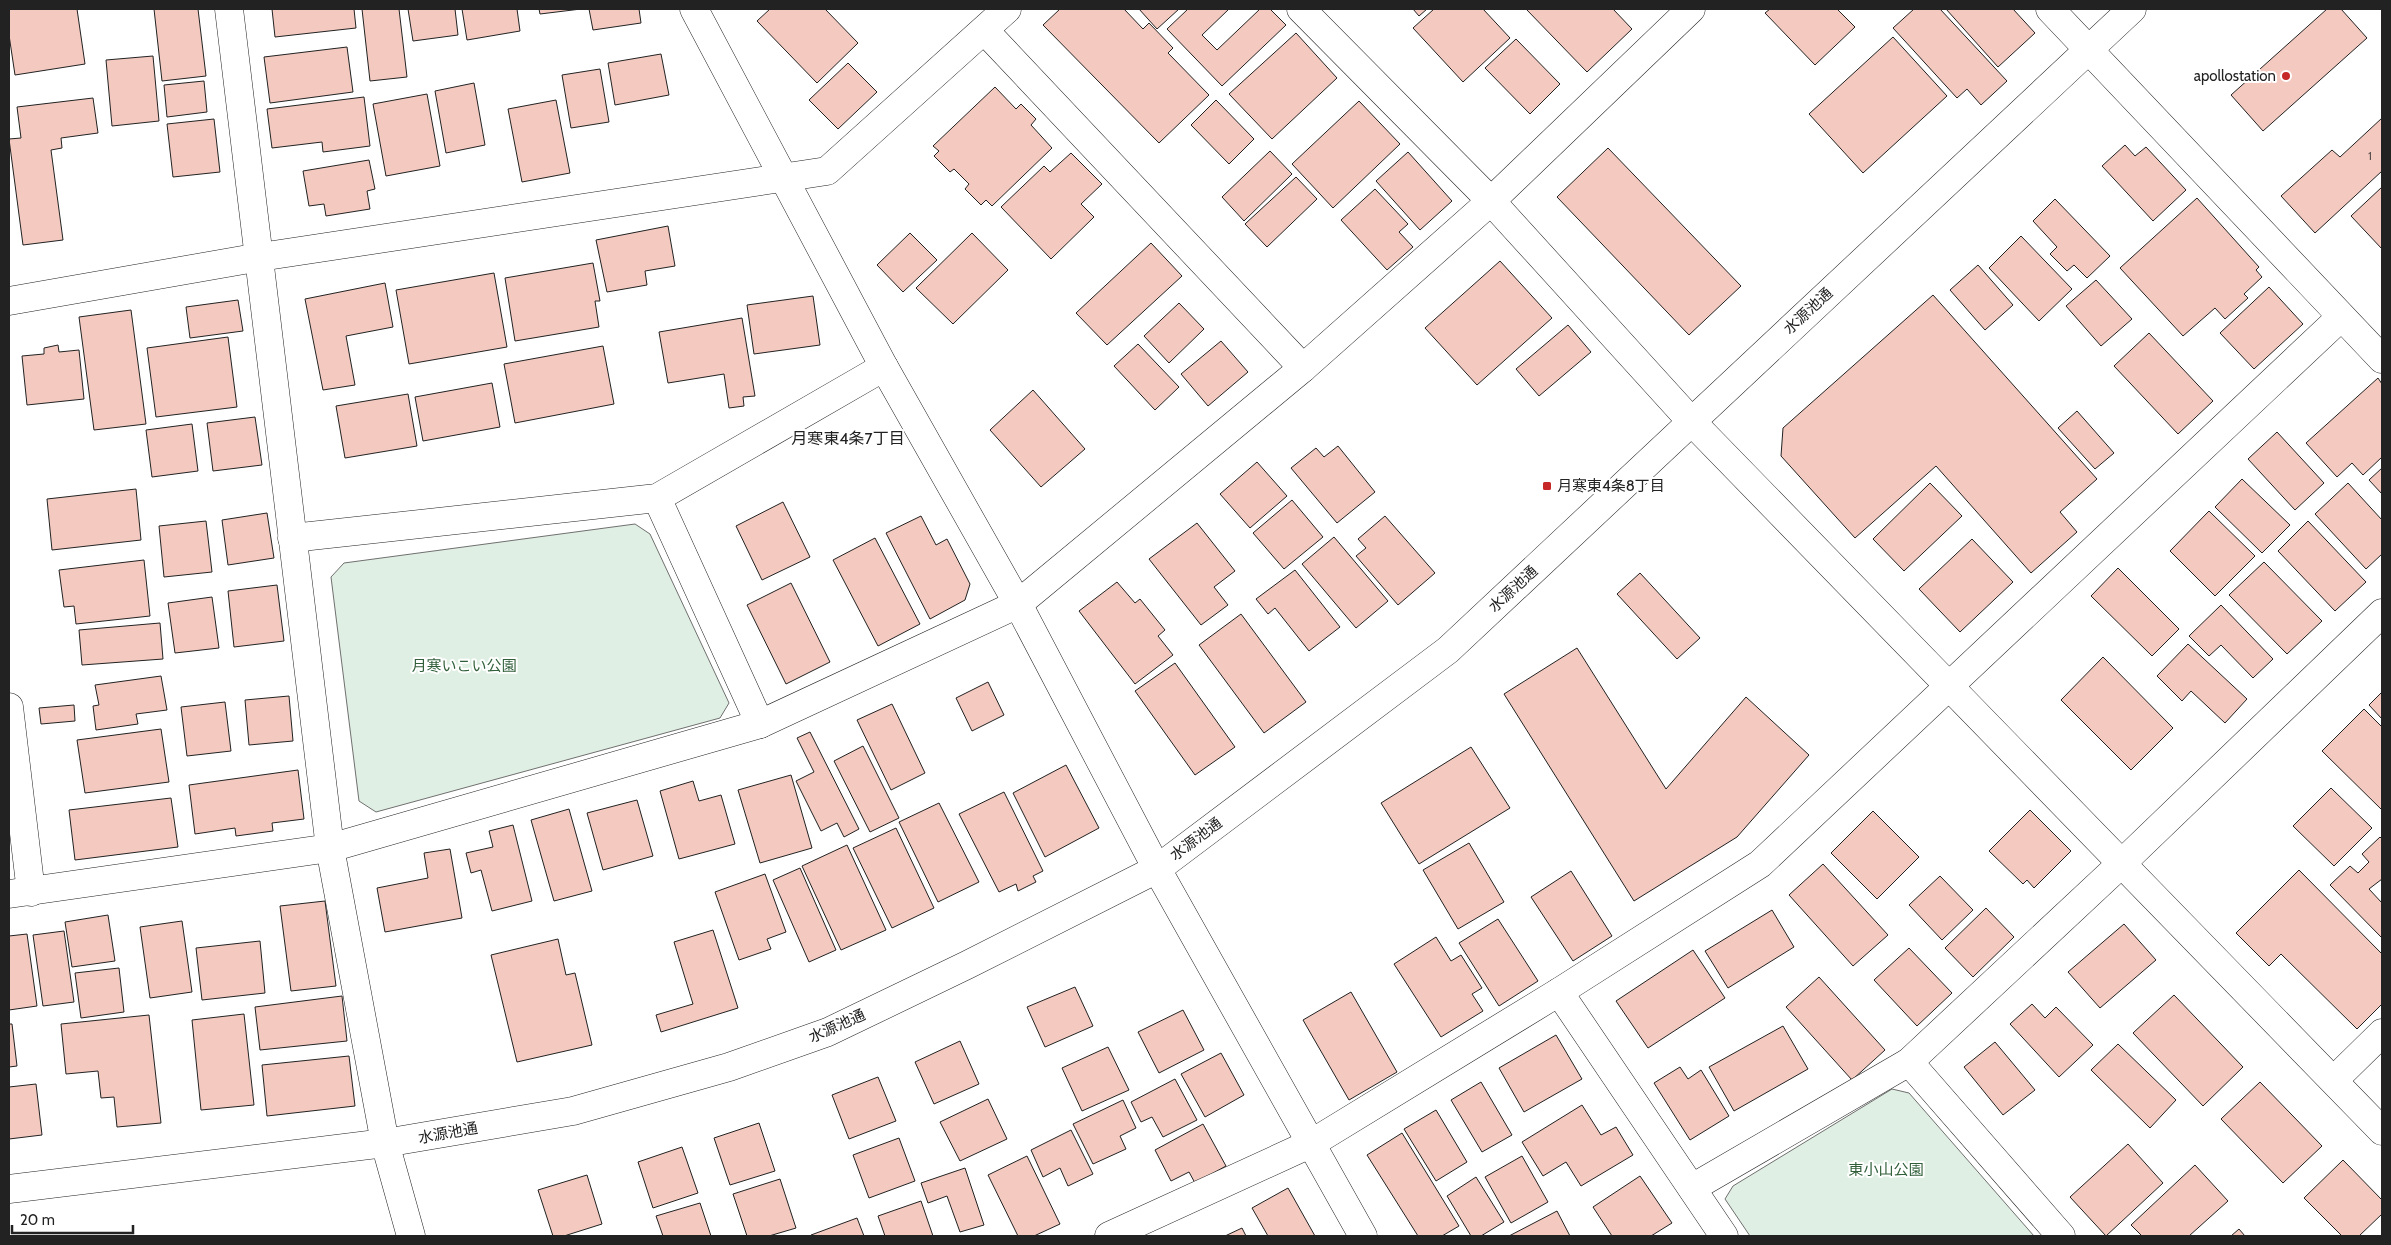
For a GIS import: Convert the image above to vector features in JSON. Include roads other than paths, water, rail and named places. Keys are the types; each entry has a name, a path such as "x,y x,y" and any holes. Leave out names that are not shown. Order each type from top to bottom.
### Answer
{"street":[{"path":"229,9 330,848 385,1143 411,1236"},
{"path":"694,9 884,366 1018,604 1157,869 1363,1236"},
{"path":"9,301 260,257 826,172 985,31 1007,9"},
{"path":"1301,9 1491,201 1691,422 2382,1131"},
{"path":"2050,9 2341,318 2382,359"},
{"name":"水源池通","path":"9,1189 385,1143 573,1111 756,1058 828,1032 968,965 1157,869 1448,650 2132,9"},
{"path":"9,706 20,893 330,848 760,724 1018,604 1303,368 1491,201 1680,12"},
{"path":"985,31 1303,368"},
{"path":"1108,1236 1312,1144 1559,992 1760,864 2341,318"},
{"path":"292,538 657,498 884,366"},
{"path":"657,498 760,724"},
{"path":"1692,1188 1909,1062 2121,864 2382,613"},
{"path":"1559,992 1724,1236"},
{"path":"2334,1080 2382,1033"},
{"path":"1909,1062 2060,1236"}],"place":[{"name":"apollostation","path":"2286,76"},
{"name":"月寒東4条8丁目","path":"1547,486"}],"district":[{"name":"月寒東4条7丁目","path":"848,438"}],"park label":[{"name":"月寒いこい公園","path":"464,666"},
{"name":"東小山公園","path":"1886,1170"}]}
